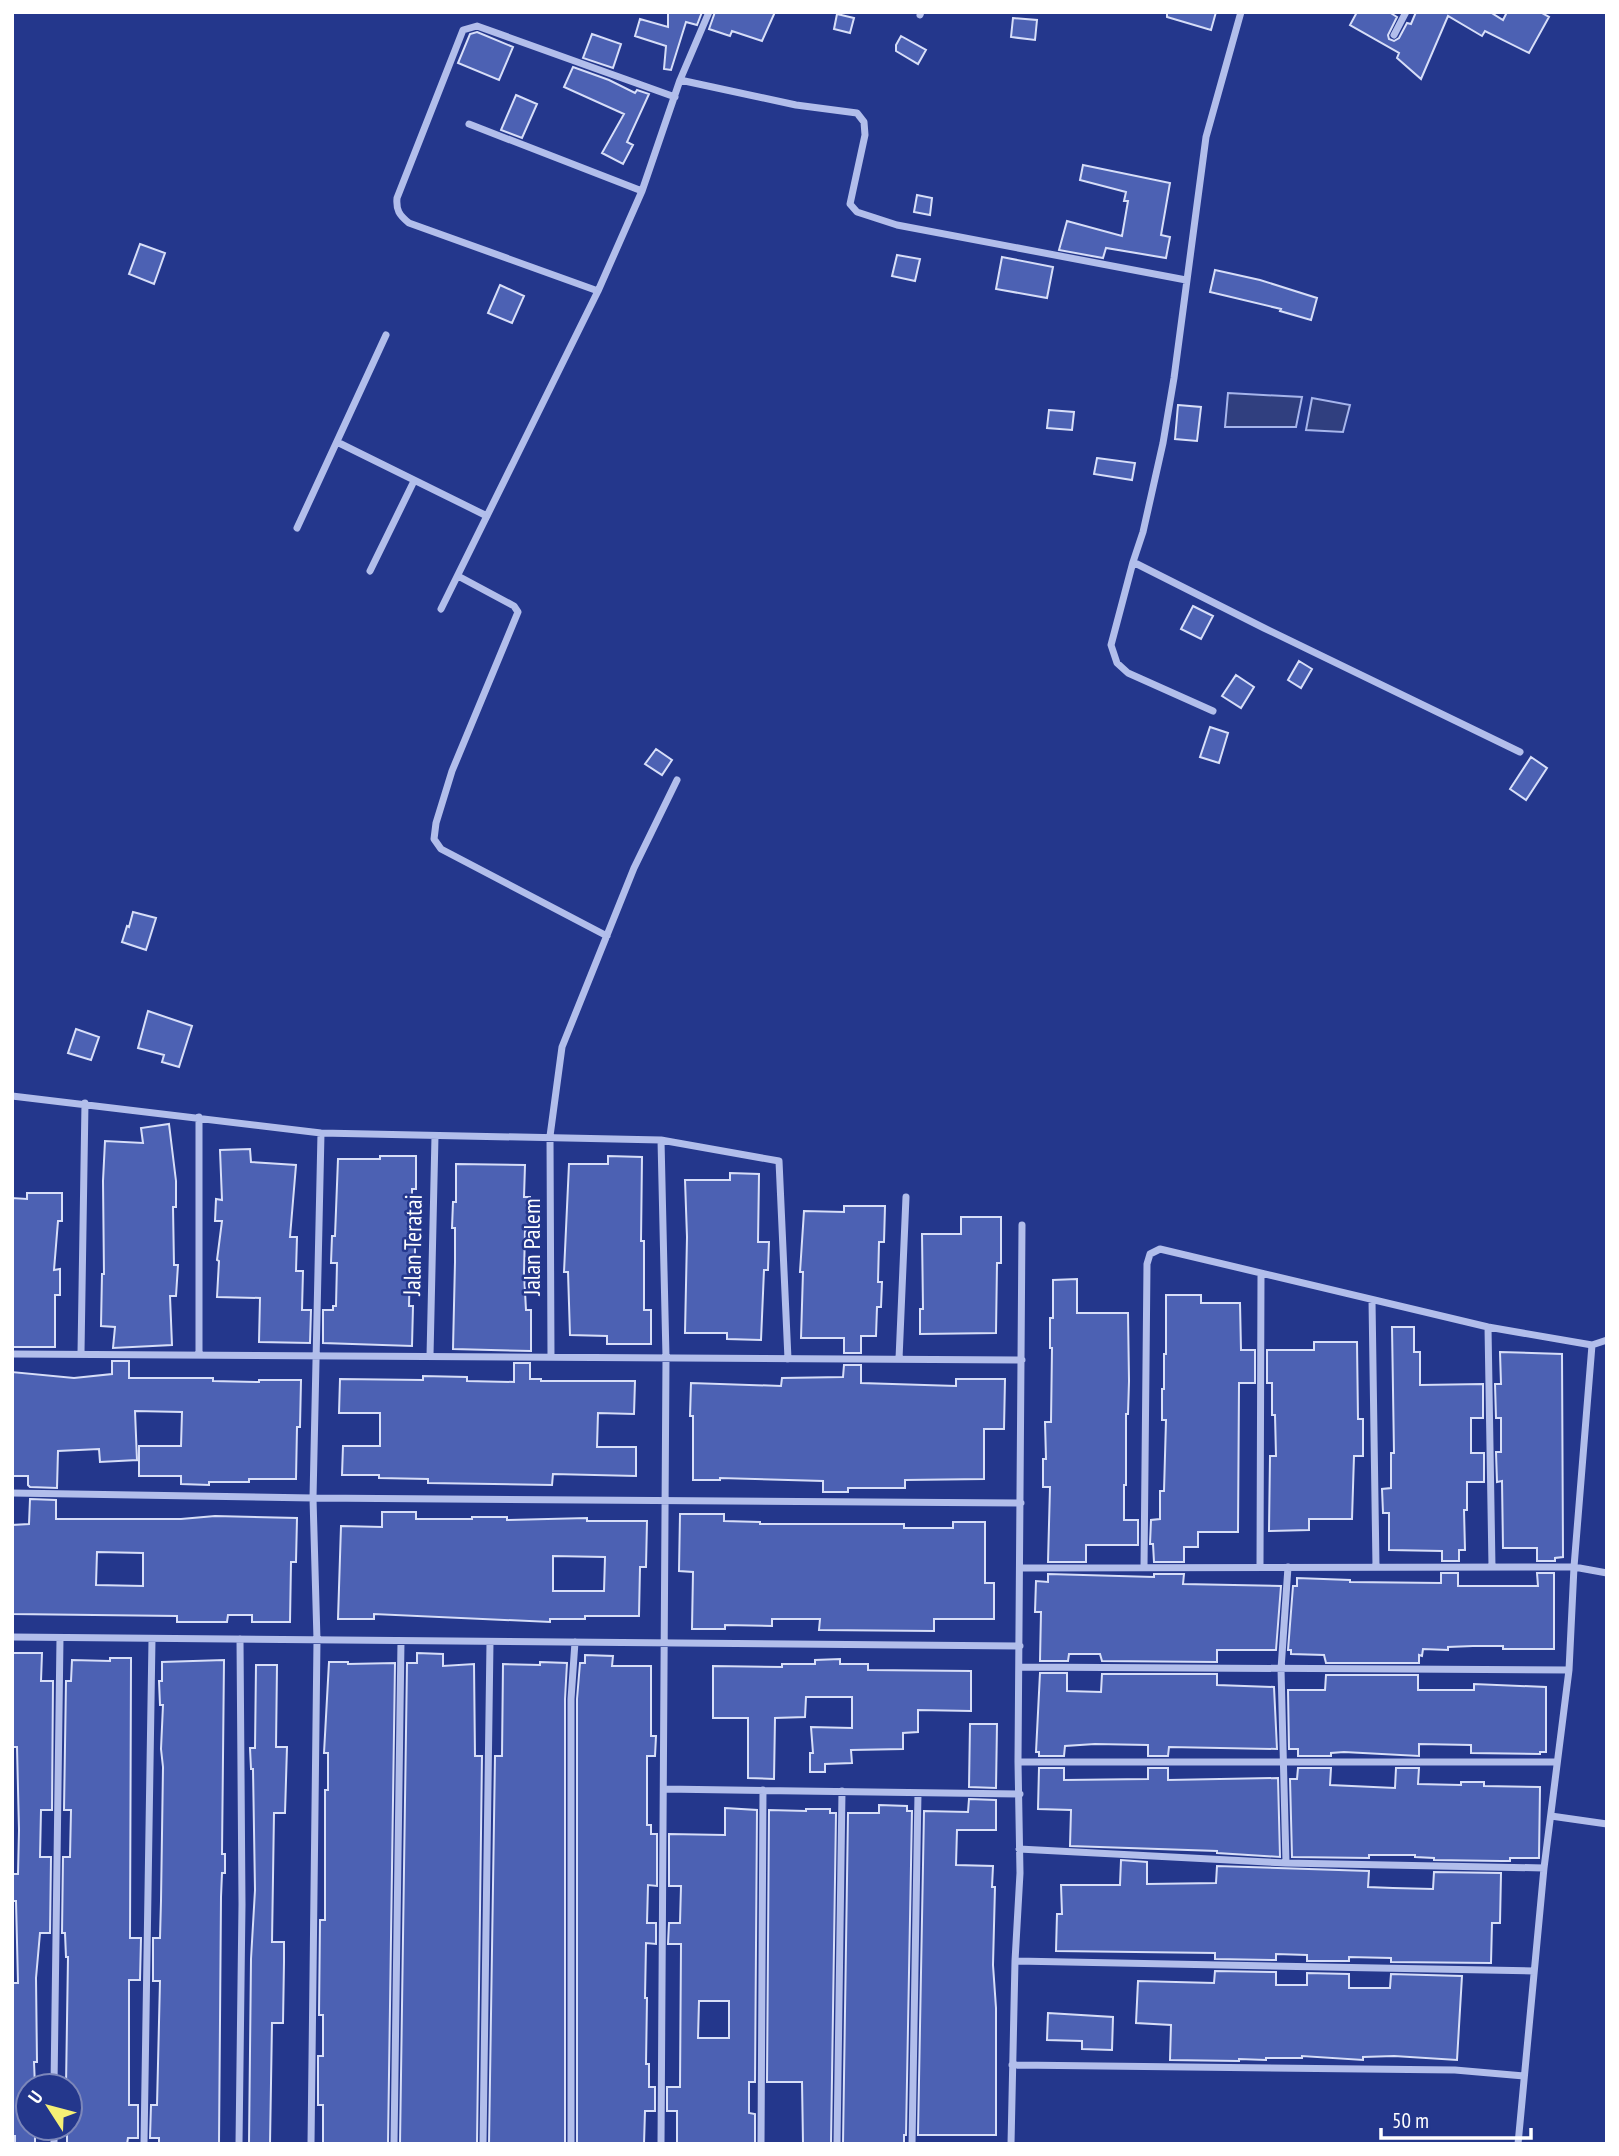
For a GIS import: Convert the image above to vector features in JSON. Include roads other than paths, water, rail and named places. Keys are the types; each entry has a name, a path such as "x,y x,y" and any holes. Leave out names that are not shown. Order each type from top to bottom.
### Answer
{"street":[{"path":"442,609 598,291 642,191 680,80 709,12"},
{"path":"1213,711 1128,673 1117,663 1111,645 1143,532 1163,443 1206,137 1241,12"},
{"path":"1394,35 1406,12"},
{"path":"598,291 409,223 396,209 397,198 446,70 463,30 477,26 675,97"},
{"path":"680,80 796,105 857,113 864,122 865,135 850,204 857,212 866,216 945,235 1186,280"},
{"path":"469,124 642,191"},
{"path":"297,528 386,334"},
{"path":"337,442 487,516"},
{"path":"370,571 414,481"},
{"path":"1133,562 1520,752"},
{"path":"458,576 514,606 518,612 452,771 436,823 434,839 442,849 607,936"},
{"name":"Jalan Palem","path":"551,1357 550,1136 562,1046 634,868 677,780"},
{"path":"12,1096 321,1133 661,1140 779,1161 788,1359"},
{"path":"81,1353 85,1103"},
{"path":"199,1117 200,1354"},
{"path":"311,2144 317,1640 313,1498 321,1133"},
{"name":"Jalan Teratai","path":"430,1356 435,1136"},
{"path":"661,1140 666,1357 661,2144"},
{"path":"899,1359 906,1197"},
{"path":"1012,2144 1015,1961 1020,1873 1018,1762 1022,1225"},
{"path":"1144,1568 1147,1265 1150,1254 1160,1249 1488,1327 1592,1345 1607,1340"},
{"path":"1260,1567 1261,1274"},
{"path":"1372,1300 1376,1567"},
{"path":"1488,1327 1492,1567"},
{"path":"1518,2144 1544,1868 1569,1670 1574,1567 1592,1345"},
{"path":"12,1354 1022,1360"},
{"path":"12,1493 1021,1503"},
{"path":"1286,1863 1281,1669 1288,1567"},
{"path":"1021,1568 1574,1567 1607,1573"},
{"path":"12,1637 1020,1646"},
{"path":"54,2072 60,1638"},
{"path":"144,2144 152,1639"},
{"path":"239,2144 242,1904 240,1639"},
{"path":"394,2144 401,1641"},
{"path":"483,2144 490,1642"},
{"path":"571,2144 571,1699 575,1642"},
{"path":"1020,1667 1569,1670"},
{"path":"1018,1762 1557,1762"},
{"path":"664,1789 1020,1794"},
{"path":"761,2144 763,1790"},
{"path":"837,2144 842,1791"},
{"path":"912,2144 918,1793"},
{"path":"1551,1816 1607,1824"},
{"path":"1019,1849 1286,1863 1544,1868"},
{"path":"1015,1961 1534,1971"},
{"path":"1012,2065 1455,2070 1524,2076"}],"water":[{"path":"1228,393 1302,397 1296,427 1225,427"},
{"path":"1312,398 1350,405 1343,432 1306,430"}]}
